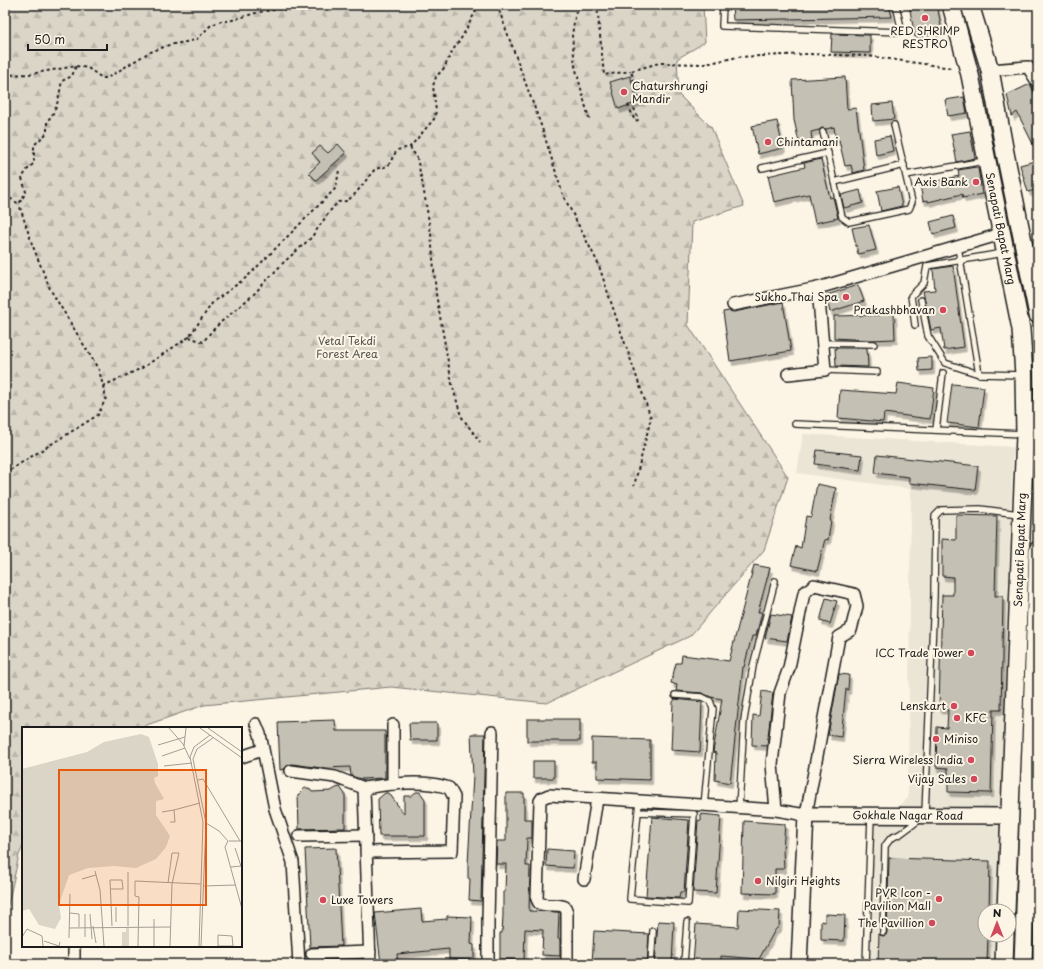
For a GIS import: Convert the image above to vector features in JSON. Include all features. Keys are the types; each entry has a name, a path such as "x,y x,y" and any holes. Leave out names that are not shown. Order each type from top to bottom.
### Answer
{"main road":[{"name":"Senapati Bapat Marg","path":"951,5 970,75 986,161 1021,329 1024,375 1025,435 1006,903"},
{"name":"Senapati Bapat Marg","path":"970,5 990,70 1005,153 1038,315"},
{"name":"Senapati Bapat Marg","path":"1023,964 1033,827 1038,550"},
{"path":"1004,964 1005,943"}],"street":[{"path":"990,70 1028,67 1038,83"},
{"path":"733,305 818,288 1002,234"},
{"path":"788,374 825,370 818,288"},
{"path":"776,810 772,764 780,693 789,668 804,593 814,585 854,594 857,606 851,630 839,637 806,815 799,964"},
{"path":"256,724 260,734 275,809 293,862 299,964"},
{"path":"393,725 393,784"},
{"path":"488,964 492,732"},
{"path":"242,757 262,750"},
{"path":"291,771 335,778 364,788 393,784 438,784 449,788 454,798 452,851 366,852"},
{"path":"364,788 370,964"},
{"path":"567,964 567,912 565,907 539,904 537,899 540,801 542,798 549,795 597,799 638,807 704,806 776,810 806,815"},
{"path":"584,879 597,799"},
{"name":"Gokhale Nagar Road","path":"806,815 1009,816"},
{"path":"299,836 366,835"},
{"path":"74,947 74,964"},
{"path":"312,954 370,952"}],"lane":[{"path":"723,5 722,26 902,32 896,5"},
{"path":"823,132 842,217 849,222 909,209 912,202 894,125"},
{"path":"762,168 828,153"},
{"path":"906,175 986,161"},
{"path":"834,182 904,165"},
{"path":"958,247 979,374"},
{"path":"915,325 911,296 924,283 927,266 1005,252"},
{"path":"921,300 928,336 945,363 979,374 1024,375"},
{"path":"822,343 874,344"},
{"path":"825,370 877,372"},
{"path":"936,430 943,373"},
{"path":"795,424 1025,435"},
{"path":"883,932 885,846 891,838 900,834 924,815 934,596 935,516 941,510 980,509 1022,514"},
{"path":"739,809 744,720 753,666 775,581"},
{"path":"674,695 702,697 710,701 713,708 704,806"},
{"path":"638,807 694,814 688,903 630,899 638,807"},
{"path":"866,964 871,815"},
{"path":"684,964 687,922"},
{"path":"651,964 653,931"}],"path":[{"path":"5,75 30,74 76,66 88,68 102,78 107,78 148,54 169,45 196,40 210,26 221,22 229,22 246,15 280,9 308,11 318,5"},
{"path":"189,337 203,342 210,332 253,295 283,262 311,238 338,202 347,201 356,193 376,169 388,166 397,150 410,147 434,119 436,111 433,86 436,77 444,68 479,5"},
{"path":"497,5 542,128 563,195 598,263 651,418 634,486"},
{"path":"577,5 572,34 575,66 589,119"},
{"path":"596,5 604,75 631,71 660,63 705,64 738,57 807,54 868,56 952,68"},
{"path":"19,204 26,192 22,178 27,170 34,164 34,145 47,132 47,121 55,109 62,81 72,76 76,66"},
{"path":"628,105 635,121 638,120 633,105 640,103 631,71"},
{"path":"410,147 417,158 423,186 431,234 436,294 452,384 461,416 480,442"},
{"path":"103,386 142,368 189,337 213,302 247,277 336,188 339,170"},
{"path":"5,195 19,204 32,244 50,289 99,370 106,398 98,415 5,473"}],"shaded area":[{"path":"803,434 1013,447 998,903 977,903 977,943 997,943 996,964 863,964 866,831 908,798 911,489 797,473"}],"green space":[{"name":"Vetal Tekdi Forest Area","path":"5,5 703,5 705,42 677,59 679,95 711,127 744,206 692,222 688,325 788,477 764,550 690,636 547,703 391,687 204,705 141,727 22,727 22,848 19,855 5,919"}],"building":[{"path":"732,5 889,5 892,17 733,20"},
{"name":"RED SHRIMP RESTRO","path":"909,5 937,5 942,31 915,37"},
{"path":"832,34 870,35 870,53 831,52"},
{"name":"Chaturshrungi Mandir","path":"630,76 638,102 618,109 610,82"},
{"path":"845,77 847,109 856,108 864,170 853,173 851,165 845,166 839,140 836,141 834,127 826,129 822,128 811,132 812,140 799,142 794,120 792,80"},
{"path":"1030,84 1038,100 1038,154 1017,112 1012,116 1007,95"},
{"path":"964,97 967,113 948,116 945,100"},
{"path":"892,103 894,119 873,121 872,105"},
{"name":"Chintamani","path":"777,121 783,148 758,154 752,126"},
{"path":"970,131 975,158 957,162 951,134"},
{"path":"890,136 893,151 876,155 874,139"},
{"path":"338,144 346,153 316,180 309,173 320,162 312,153 320,146 328,153"},
{"path":"821,159 830,198 833,197 838,218 815,223 809,194 774,202 768,176 805,167 804,163"},
{"path":"1038,160 1038,189 1028,192 1020,165"},
{"path":"978,168 982,194 963,198 962,194 928,202 928,200 923,201 920,185 959,176 958,170"},
{"path":"898,187 902,206 881,211 877,191"},
{"path":"860,190 863,203 844,208 841,195"},
{"path":"953,216 956,228 933,234 930,222"},
{"path":"869,225 876,250 858,254 852,228"},
{"name":"Prakashbhavan","path":"953,266 964,347 944,350 941,328 931,330 923,291 935,290 933,269"},
{"path":"858,285 864,301 830,312 826,295"},
{"path":"783,302 791,351 730,361 723,312 734,312"},
{"path":"881,313 894,313 895,339 870,340 834,338 834,316 881,315"},
{"path":"835,348 867,348 868,367 836,366"},
{"path":"932,357 932,370 919,371 918,358"},
{"path":"898,383 934,388 930,419 884,413 883,422 838,418 840,390 896,394"},
{"path":"952,384 984,387 979,427 947,423"},
{"path":"817,450 862,455 860,470 815,464"},
{"path":"877,455 978,466 975,490 909,483 909,477 875,473"},
{"path":"817,484 836,488 828,540 825,539 817,571 791,565 796,546 801,548 806,516 811,517"},
{"name":"ICC Trade Tower","path":"956,515 997,516 995,596 1003,596 1001,710 993,710 991,793 948,792 948,768 936,767 937,727 947,728 948,710 939,709 942,595 953,595 953,577 942,576 942,539 956,540"},
{"path":"754,565 770,568 758,612 762,612 756,636 752,636 743,667 730,783 715,780 716,753 713,752 722,699 711,697 702,693 676,691 677,685 671,683 676,663 681,663 682,655 729,661"},
{"path":"826,598 837,601 830,624 820,621"},
{"path":"771,614 792,617 787,641 765,638"},
{"path":"839,674 849,675 841,737 828,735"},
{"path":"762,691 773,693 767,746 752,745 753,715 759,716"},
{"path":"675,699 702,702 700,752 671,750 673,702"},
{"path":"527,719 580,719 580,741 527,741"},
{"path":"335,720 336,731 385,731 385,778 361,779 351,776 350,767 322,768 292,764 280,770 278,722"},
{"path":"409,723 437,723 437,740 410,740"},
{"path":"471,734 485,734 481,901 469,900 470,879 468,878 468,864 473,776"},
{"path":"592,738 650,740 650,780 597,778 597,762 592,762"},
{"path":"533,761 554,761 554,778 533,778"},
{"path":"340,787 345,794 345,828 299,829 298,795 305,788 309,788 312,792 331,791"},
{"path":"416,792 420,792 425,799 425,836 379,836 378,799 385,793 389,793 404,814 404,796 411,796"},
{"path":"506,793 524,793 524,819 532,819 532,838 527,838 526,866 530,866 529,911 559,912 558,939 560,939 560,956 542,955 543,930 525,929 524,960 500,959 500,933 502,933 503,892 505,892 506,864 496,864 497,841 506,841"},
{"path":"701,814 721,816 716,893 693,892 698,820 701,821"},
{"path":"652,817 689,820 684,892 680,892 679,898 646,896"},
{"name":"Nilgiri Heights","path":"744,821 785,824 783,849 784,869 775,869 775,894 742,893"},
{"name":"Luxe Towers","path":"336,848 341,946 310,947 305,849"},
{"path":"547,849 574,851 573,868 546,866"},
{"name":"The Pavillion","path":"889,858 990,861 989,903 977,903 977,943 988,943 987,964 878,964 879,933 883,936 886,935"},
{"path":"421,909 422,921 447,919 447,916 472,917 471,944 474,945 474,960 449,959 449,949 397,954 398,964 381,964 375,913"},
{"path":"739,909 780,911 779,926 775,930 759,959 721,956 721,964 693,964 696,924 738,927"},
{"path":"825,914 845,915 844,941 821,940 821,921 825,922"},
{"path":"658,921 674,922 672,964 655,964"},
{"path":"594,931 649,934 647,964 592,964"}],"place":[{"name":"RED SHRIMP RESTRO","path":"925,18"},
{"name":"Chaturshrungi Mandir","path":"624,92"},
{"name":"Chintamani","path":"768,142"},
{"name":"Axis Bank","path":"976,182"},
{"name":"Sukho Thai Spa","path":"846,297"},
{"name":"Prakashbhavan","path":"943,310"},
{"name":"ICC Trade Tower","path":"971,653"},
{"name":"Lenskart","path":"954,706"},
{"name":"KFC","path":"957,718"},
{"name":"Miniso","path":"936,739"},
{"name":"Sierra Wireless India","path":"971,760"},
{"name":"Vijay Sales","path":"974,779"},
{"name":"Nilgiri Heights","path":"758,881"},
{"name":"PVR Icon - Pavilion Mall","path":"939,899"},
{"name":"Luxe Towers","path":"323,900"},
{"name":"The Pavillion","path":"932,923"}]}
